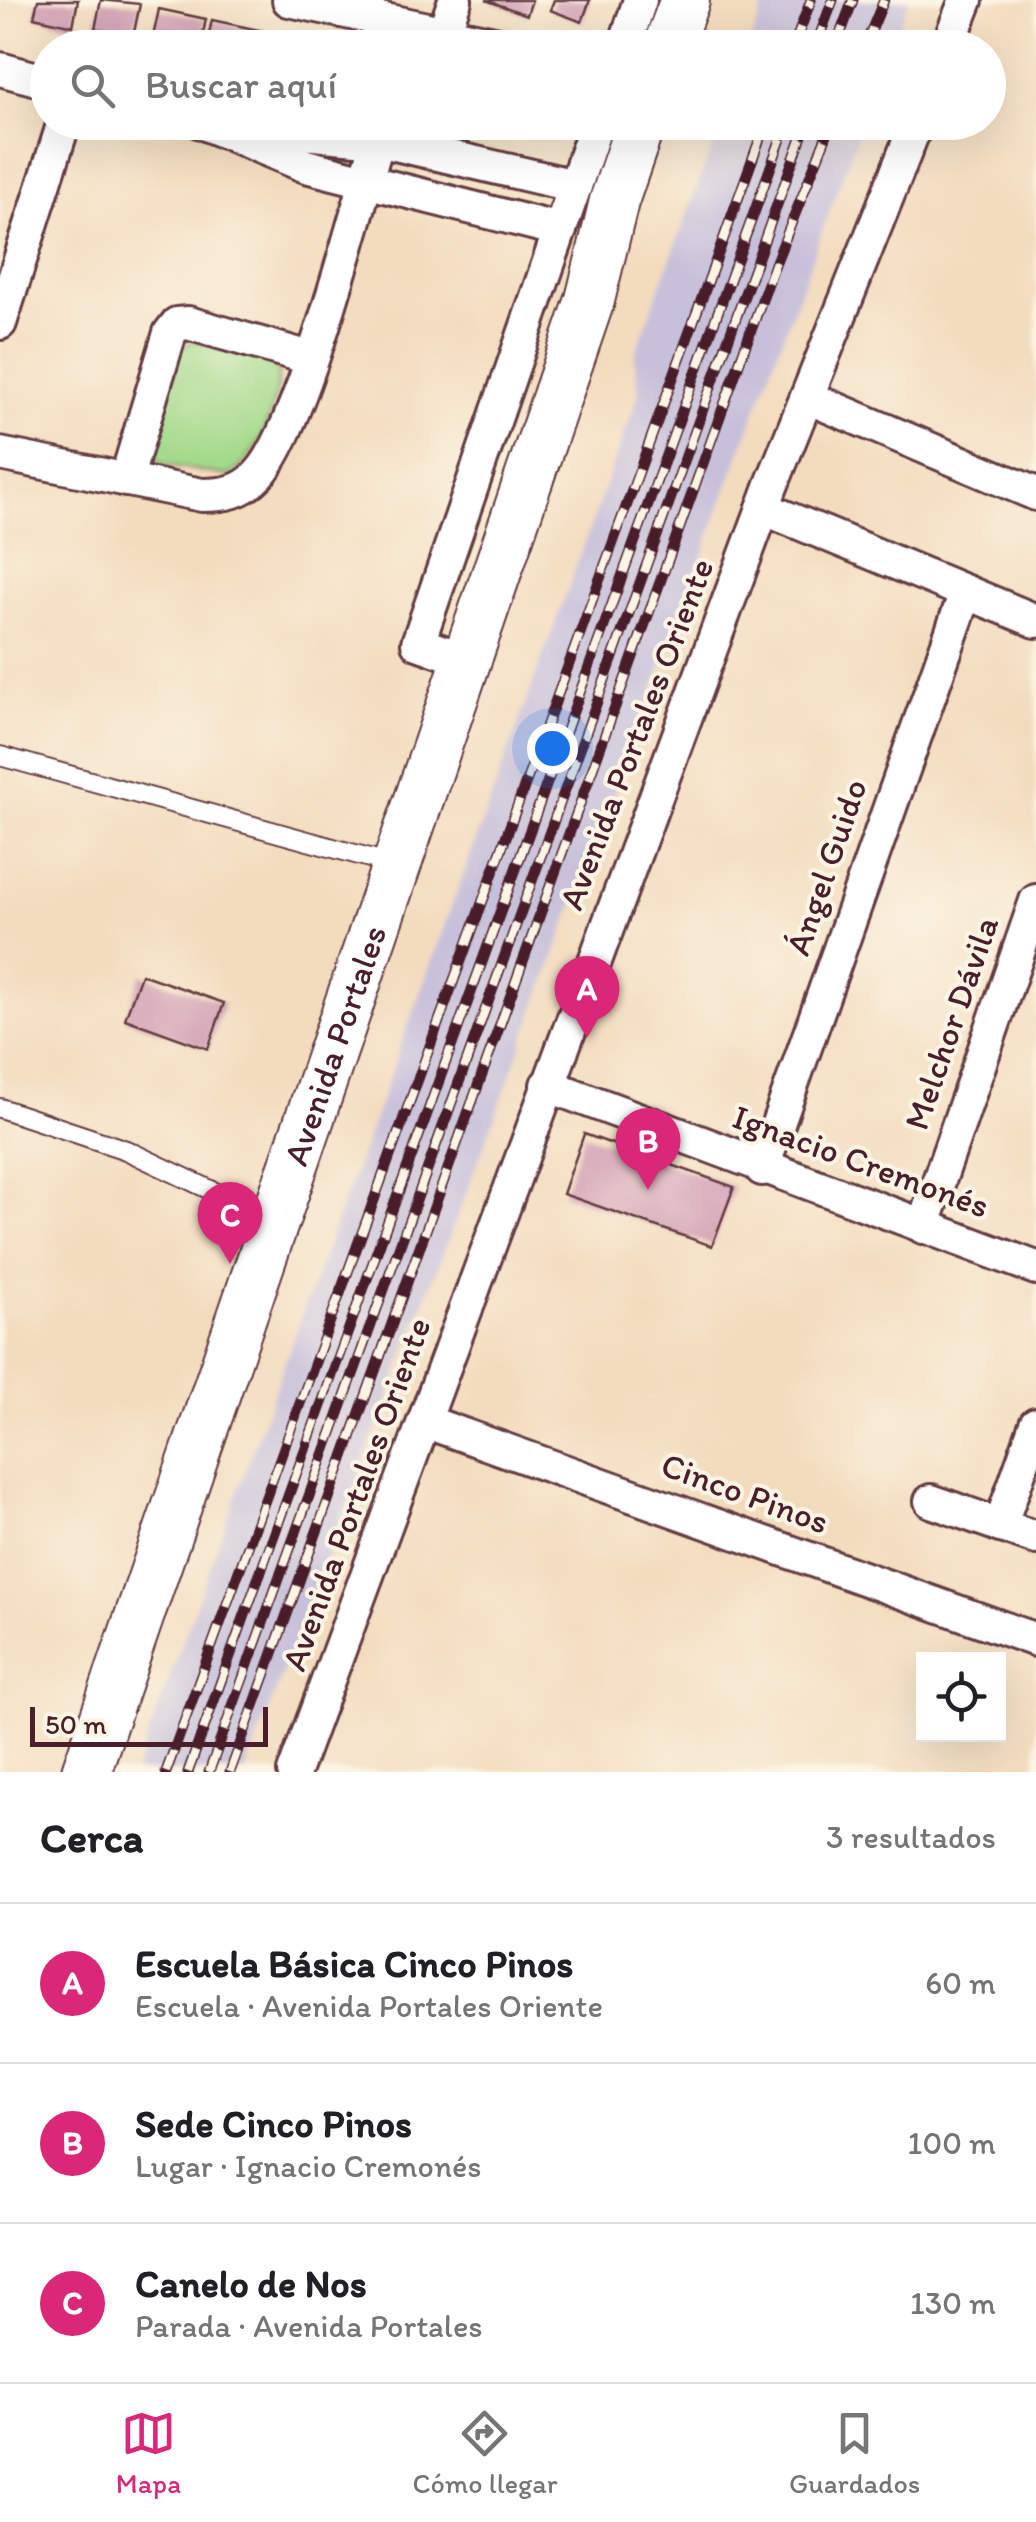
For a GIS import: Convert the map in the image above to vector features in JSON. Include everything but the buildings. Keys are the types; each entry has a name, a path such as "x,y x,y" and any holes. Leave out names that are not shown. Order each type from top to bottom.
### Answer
{"main road":[{"path":"673,30 684,0"},
{"path":"704,30 715,0"},
{"name":"Avenida Portales","path":"86,1772 590,300 609,220 635,140"},
{"name":"Avenida Portales","path":"590,300 628,229 663,140"}],"street":[{"path":"445,30 455,0"},
{"path":"630,30 640,0"},
{"path":"954,30 966,0"},
{"path":"298,1 435,30"},
{"path":"0,69 30,77"},
{"path":"0,323 58,140"},
{"path":"243,140 364,182 560,230"},
{"path":"0,454 202,495 230,494 266,465 310,358 378,140 575,186"},
{"path":"468,661 418,644 591,140"},
{"name":"Avenida Portales Oriente","path":"294,1772 763,508 909,140"},
{"path":"126,480 170,333 177,324 188,323 310,358"},
{"path":"806,398 1036,494"},
{"path":"763,508 1036,621"},
{"name":"Ángel Guido","path":"762,1169 966,592"},
{"name":"Melchor Dávila","path":"923,1228 1036,901"},
{"name":"Ignacio Cremonés","path":"547,1085 762,1169 1036,1268"},
{"name":"Cinco Pinos","path":"427,1422 1036,1640"},
{"path":"1000,1526 1036,1424"},
{"path":"932,1501 1036,1538"}],"lane":[{"path":"0,756 399,866"},
{"path":"0,1108 126,1150 275,1221"}],"shaded area":[{"path":"766,0 909,0 898,30 755,30"},
{"path":"715,140 856,140 506,1088 245,1772 135,1772 639,394 634,357"}],"green space":[{"path":"194,340 270,359 279,373 264,431 248,458 227,476 163,464 150,453 180,349"}],"railway":[{"path":"800,30 811,0"},
{"path":"822,30 833,0"},
{"path":"842,30 853,0"},
{"path":"872,30 884,0"},
{"path":"166,1772 759,140"},
{"path":"188,1772 780,140"},
{"path":"209,1772 800,140"},
{"path":"230,1772 775,264 825,140"}],"place":[{"name":"Escuela Básica Cinco Pinos","path":"587,1038"},
{"name":"Sede Cinco Pinos","path":"648,1190"},
{"name":"Canelo de Nos","path":"230,1264"}]}
